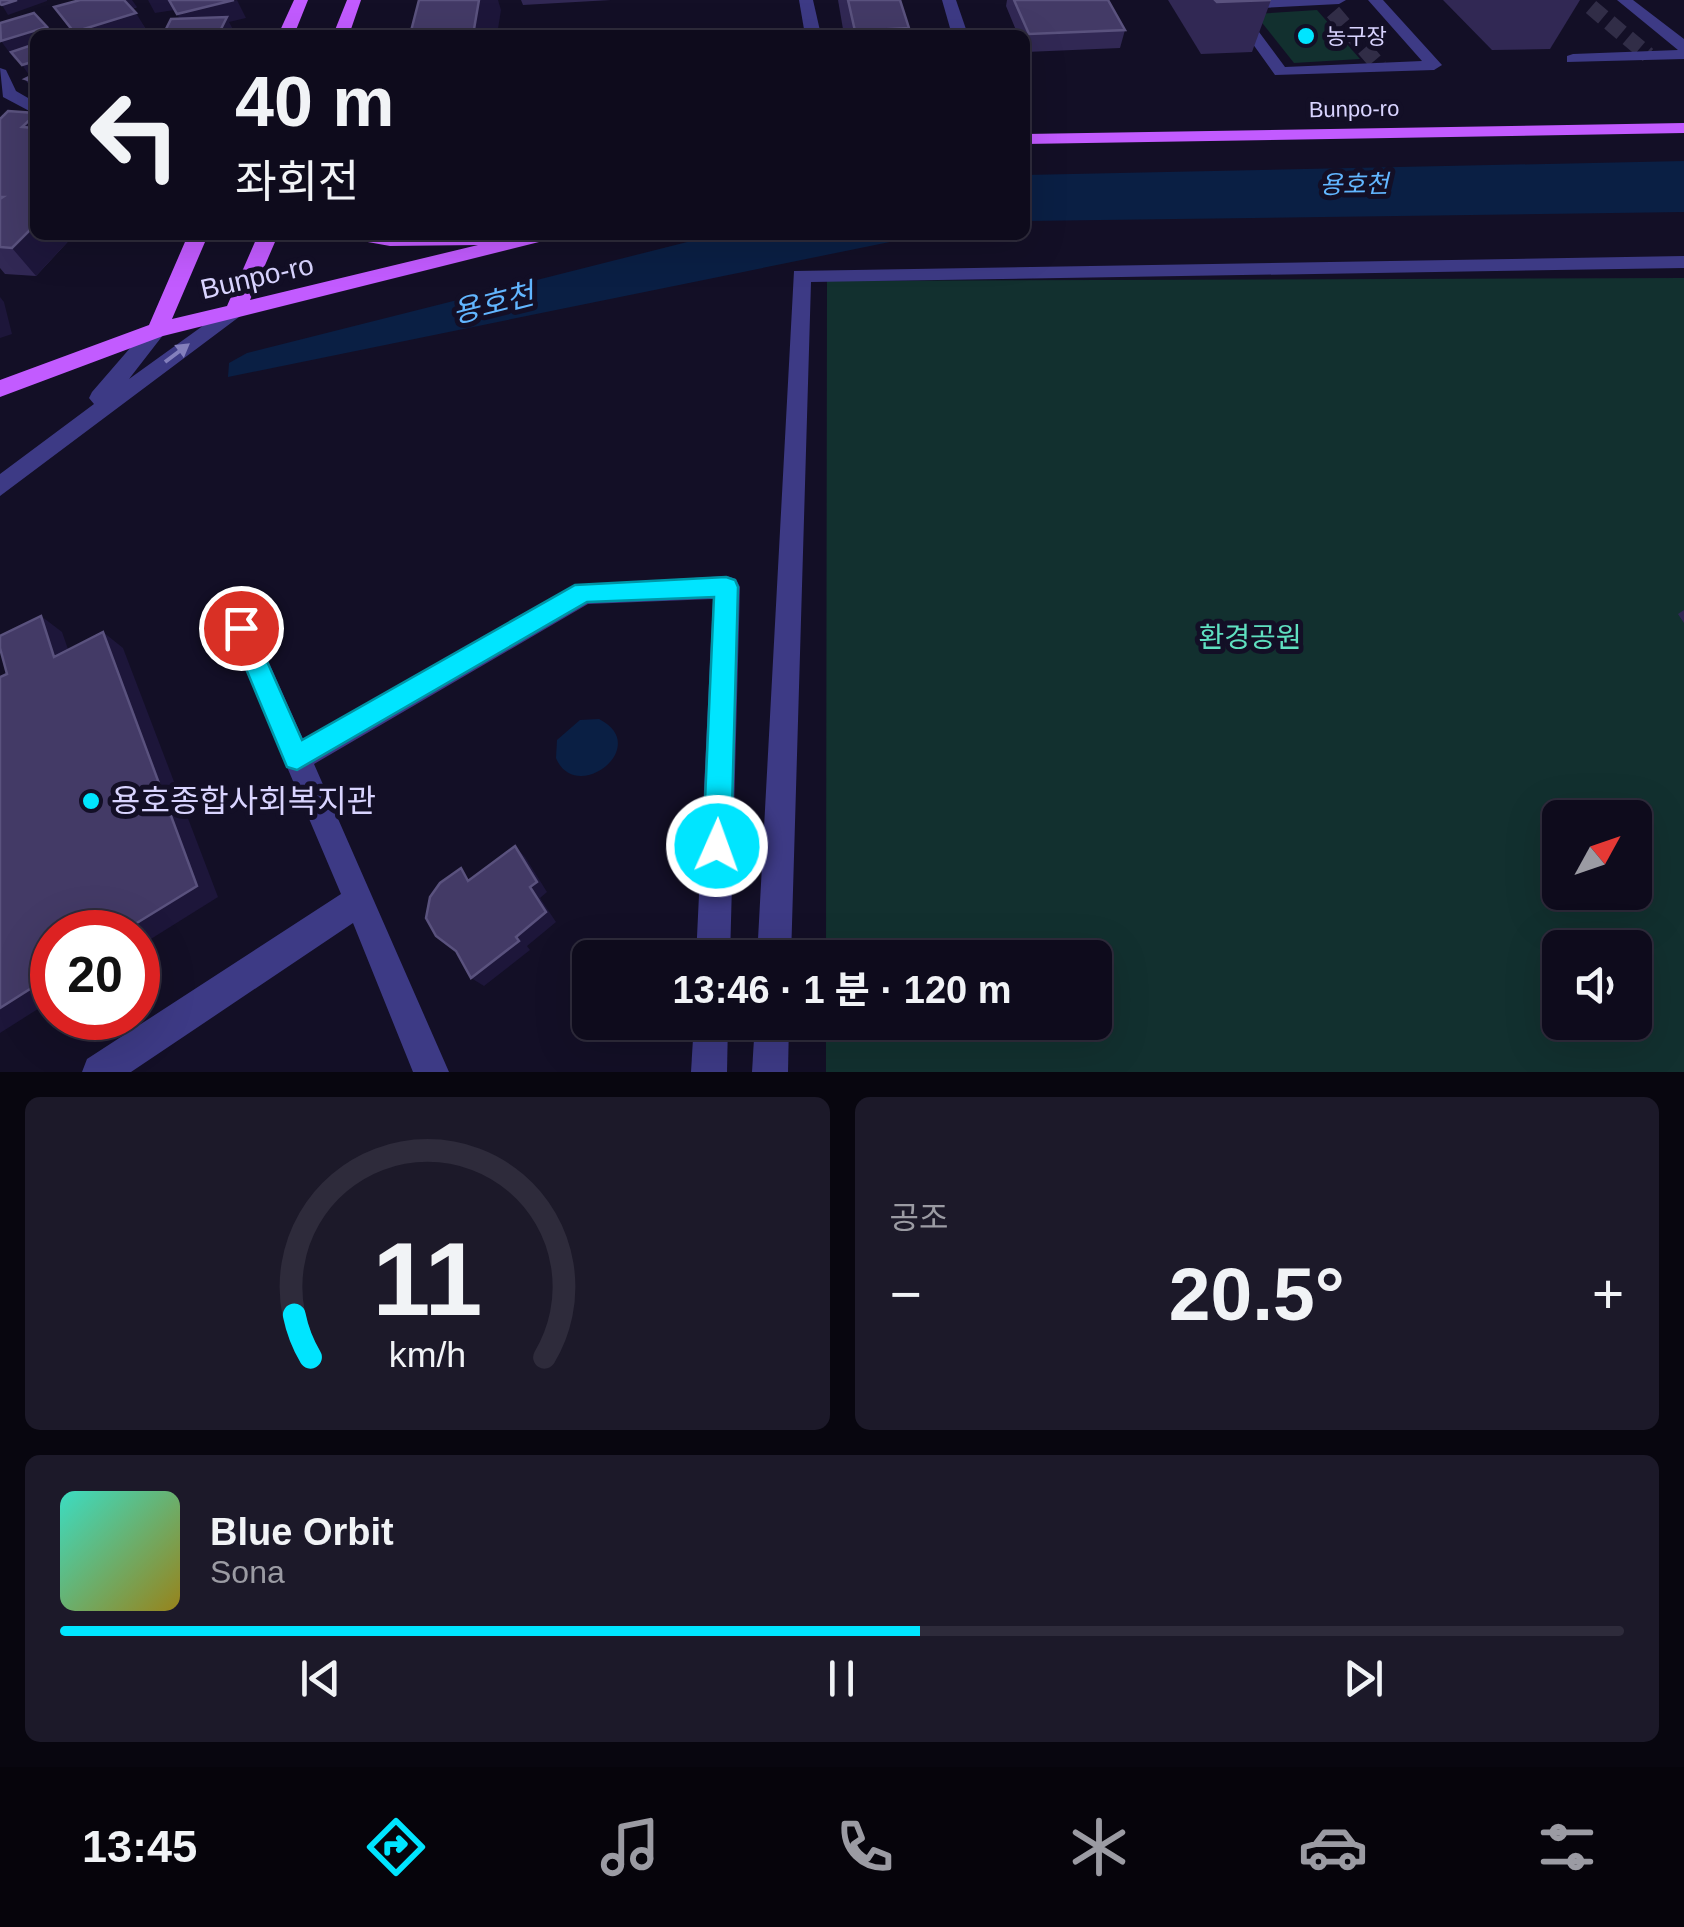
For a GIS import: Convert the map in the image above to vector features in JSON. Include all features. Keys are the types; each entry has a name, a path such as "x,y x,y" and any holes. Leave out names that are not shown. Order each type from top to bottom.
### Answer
{"main road":[{"path":"288,30 301,0"},
{"path":"343,30 354,0"},
{"name":"Bunpo-ro","path":"1030,139 1684,128"},
{"path":"157,330 196,240"},
{"path":"236,308 266,240"},
{"name":"Bunpo-ro","path":"0,389 157,330 521,240"}],"street":[{"path":"806,0 812,30"},
{"path":"949,0 958,30"},
{"path":"1339,0 1232,5 1281,72 1434,65 1374,0"},
{"path":"1624,0 1684,51"},
{"path":"1571,57 1684,51"},
{"path":"0,72 9,94 30,106"},
{"path":"775,940 800,276 1684,262"},
{"path":"0,487 236,308"},
{"path":"71,432 157,330"},
{"path":"297,758 584,592 726,587 714,940"},
{"path":"241,628 431,1072"},
{"path":"100,1072 360,900"},
{"path":"709,1072 710,1040"},
{"path":"770,1072 771,1040"}],"green space":[{"name":"농구장","path":"1317,10 1360,59 1294,63 1255,14"},
{"name":"환경공원","path":"1684,278 1684,1072 826,1072 826,1040 1112,1040 1112,940 826,940 827,281"}],"water":[{"name":"용호천","path":"1684,161 1684,212 1030,221 1030,175"},
{"name":"용호천","path":"695,240 899,240 228,377 229,363 247,353"},
{"path":"599,719 613,730 618,743 614,756 593,774 579,776 566,771 556,758 557,740 580,720"}],"building":[{"path":"80,0 124,0 136,13 72,30 54,7"},
{"path":"169,0 234,0 177,14"},
{"path":"419,0 479,0 474,30 411,30"},
{"path":"848,0 900,0 909,28 855,30"},
{"path":"1014,0 1108,0 1125,30 1030,34"},
{"path":"34,13 47,27 1,41 0,23"},
{"path":"227,17 220,30 166,30 171,19"},
{"path":"30,46 30,63 22,65 11,52"},
{"path":"8,111 30,113 30,120 22,127 30,128 30,230 12,248 0,247 0,119"},
{"name":"용호종합사회복지관","path":"41,616 54,657 103,632 197,886 158,910 30,910 30,989 0,1008 0,677 7,674 0,636"},
{"path":"515,846 537,882 530,887 546,912 516,937 519,941 471,978 456,951 436,936 426,918 430,897 440,883 461,868 468,881"}],"tunnel":[{"path":"1591,7 1648,55"},
{"path":"1333,12 1380,67"}],"place":[{"name":"농구장","path":"1306,36"},
{"name":"용호종합사회복지관","path":"91,801"}],"route":[{"path":"241,628 297,758 584,592 726,587 717,846"}]}
